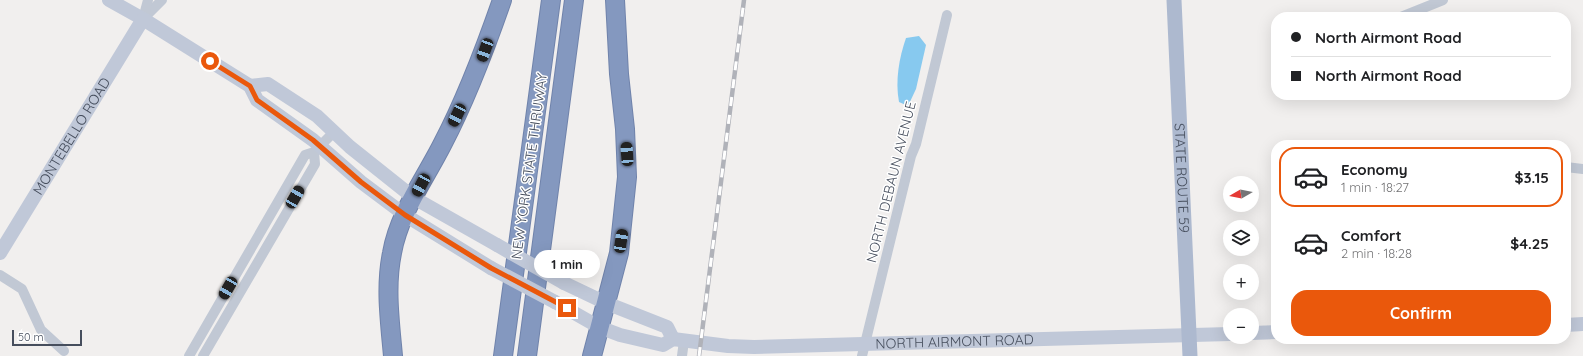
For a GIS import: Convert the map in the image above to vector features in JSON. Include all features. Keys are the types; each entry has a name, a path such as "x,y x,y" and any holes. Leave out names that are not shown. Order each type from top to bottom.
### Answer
{"highway":[{"path":"393,356 388,287 389,269 396,234 443,144 470,87 502,0"},
{"name":"NEW YORK STATE THRUWAY","path":"503,356 551,0"},
{"name":"NEW YORK STATE THRUWAY","path":"527,356 574,0"},
{"path":"592,356 599,326 613,280 620,247 627,177 626,135 615,0"}],"main road":[{"name":"STATE ROUTE 59","path":"1174,0 1190,356"}],"street":[{"name":"NORTH AIRMONT ROAD","path":"109,0 143,19 250,86 257,100 313,140 317,149 405,215 491,268 599,326 620,335 664,345 678,340 728,346 863,350 1223,334"},
{"path":"143,19 148,0"},
{"path":"143,19 162,0"},
{"path":"1413,12 1443,0"},
{"name":"NORTH DEBAUN AVENUE","path":"863,350 911,156 916,144 947,15"},
{"name":"MONTEBELLO ROAD","path":"0,253 143,19"},
{"path":"250,86 268,84 317,116 350,147 414,198 564,284 667,327 678,340 682,356"},
{"path":"189,356 305,155 317,149 334,132"},
{"path":"203,356 315,164 317,149"},
{"path":"1571,168 1583,169"},
{"path":"0,275 22,289 41,330 64,351"},
{"path":"1571,325 1583,324"},
{"path":"1259,333 1271,332"}],"water":[{"path":"919,36 926,45 916,89 908,106 899,102 897,86 898,70 901,53 906,38"}],"railway":[{"path":"699,356 744,0"}],"route":[{"path":"210,61 250,86 257,100 313,140 361,182 405,215 491,268 567,308"}]}
